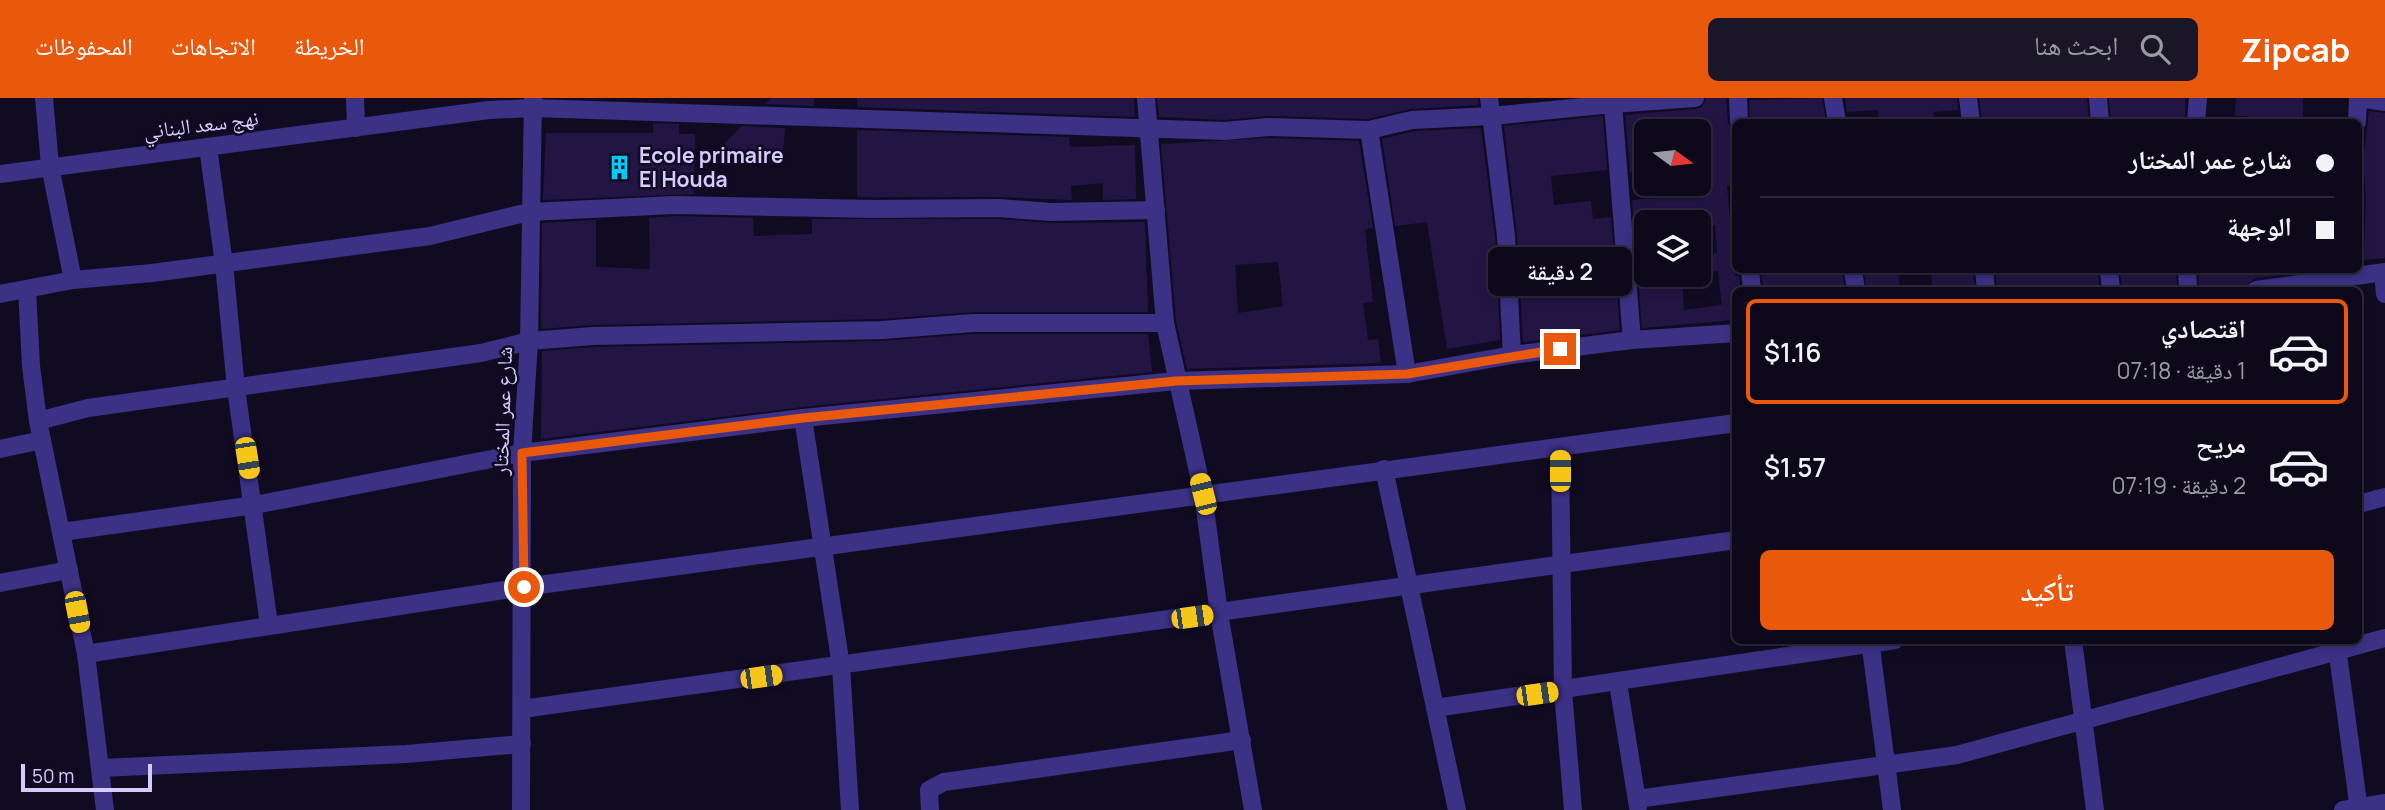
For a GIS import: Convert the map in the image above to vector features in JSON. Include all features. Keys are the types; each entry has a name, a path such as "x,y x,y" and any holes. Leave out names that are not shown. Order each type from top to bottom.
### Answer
{"street":[{"path":"44,98 50,166 73,280"},
{"path":"355,98 356,128"},
{"path":"1146,98 1165,323 1203,494 1219,613 1253,810"},
{"path":"1489,98 1506,236 1512,355"},
{"name":"نهج سعد البناني","path":"0,174 533,103 1226,131 1268,127 1369,130 1412,120 1492,116 1695,98"},
{"path":"1738,98 1740,119"},
{"path":"1833,98 1837,119"},
{"path":"1968,98 1971,119"},
{"path":"2098,98 2100,119"},
{"path":"2196,119 2198,98"},
{"path":"2357,119 2358,98 2385,102"},
{"name":"شارع عمر المختار","path":"522,810 522,453 529,341 529,212 533,103"},
{"path":"1613,104 1632,340"},
{"path":"1369,130 1407,374"},
{"path":"208,148 224,264 236,387 255,505 270,625"},
{"path":"0,294 73,280 224,264 430,236 529,212 674,205 874,209 998,208 1051,212 1156,210"},
{"path":"2362,273 2384,272 2385,294"},
{"path":"2302,287 2356,273"},
{"path":"27,289 31,366 38,421 86,654 105,810"},
{"path":"38,421 89,408 481,353 529,341 593,336 882,330 973,323 1165,323"},
{"path":"62,532 255,505 522,453 803,418 1176,381 1407,374 1512,355 1632,340 1732,332"},
{"path":"803,418 841,666 850,810"},
{"path":"86,654 524,587 824,548 1384,468 1732,424"},
{"path":"0,449 41,440"},
{"path":"1560,447 1563,691 1573,810"},
{"path":"1384,468 1457,810"},
{"path":"2362,503 2385,497"},
{"path":"522,709 1560,567 1732,541"},
{"path":"0,583 69,569"},
{"path":"2362,641 2385,638"},
{"path":"1435,708 1619,683 1858,644"},
{"path":"1870,644 1892,810"},
{"path":"2074,644 2095,810"},
{"path":"1619,683 1638,804 1957,755 2084,721 2337,645 2354,809 2385,803"},
{"path":"930,810 929,790 944,782 1169,753 1242,740"},
{"path":"101,768 406,754 522,744"}],"building":[{"path":"771,98 814,98 814,106 765,104"},
{"path":"857,98 1134,98 1135,117 857,107"},
{"path":"1157,98 1478,98 1478,105 1411,109 1368,119 1268,116 1225,120 1159,117"},
{"path":"1706,98 1726,98 1728,123 1732,128 1732,186 1727,186 1732,273 1739,276 1741,287 1732,287 1732,320 1642,328 1639,287 1683,287 1684,310 1722,305 1718,271 1711,271 1711,254 1717,253 1715,225 1711,226 1711,210 1634,210 1634,226 1632,200 1659,196 1712,196 1712,119 1634,119 1634,172 1630,172 1625,115 1696,109 1702,107"},
{"path":"1822,98 1826,119 1750,119 1749,100"},
{"path":"1845,98 1957,98 1958,110 1933,112 1934,119 1878,119 1878,110 1847,112"},
{"path":"1979,98 2087,98 2089,119 1982,119"},
{"path":"2109,98 2185,98 2185,119 2111,119"},
{"path":"2236,98 2303,98 2303,119 2249,119 2249,116 2235,116"},
{"path":"2369,111 2385,113 2385,258 2364,260 2366,197 2363,161"},
{"path":"1603,116 1607,170 1551,176 1554,205 1591,201 1593,219 1611,217 1620,330 1523,342 1517,235 1504,126"},
{"name":"Ecole primaire El Houda","path":"653,123 679,124 679,134 695,134 694,194 543,200 546,133 653,133"},
{"path":"742,126 785,128 782,163 738,160 724,144"},
{"path":"1481,128 1495,237 1500,340 1447,349 1427,222 1395,226 1382,139 1414,131"},
{"path":"857,130 1069,137 1070,147 1135,145 1136,199 1103,200 1103,183 1071,186 1072,200 857,197"},
{"path":"1268,138 1359,141 1373,228 1365,229 1373,302 1363,303 1368,340 1378,339 1381,363 1187,369 1176,321 1161,144","holes":["1278,262 1283,306 1238,313 1235,265"]},
{"path":"649,218 753,218 754,236 812,234 812,219 1145,222 1148,312 973,312 881,319 593,325 541,329 542,223 596,220 596,267 650,269"},
{"path":"1842,273 1845,287 1763,287 1762,275"},
{"path":"1864,273 1898,273 1900,287 1867,287"},
{"path":"1931,273 1973,273 1975,287 1933,287"},
{"path":"1995,273 2098,273 2099,285 1997,287"},
{"path":"2120,273 2176,273 2177,287 2122,287"},
{"path":"2198,273 2287,273 2254,279 2245,286 2199,287"},
{"path":"973,334 1148,334 1152,372 802,407 541,439 542,351 594,347 882,341"}],"place":[{"name":"Ecole primaire El Houda","path":"619,168"}],"route":[{"path":"524,587 522,453 803,418 1176,381 1407,374 1560,349"}]}
